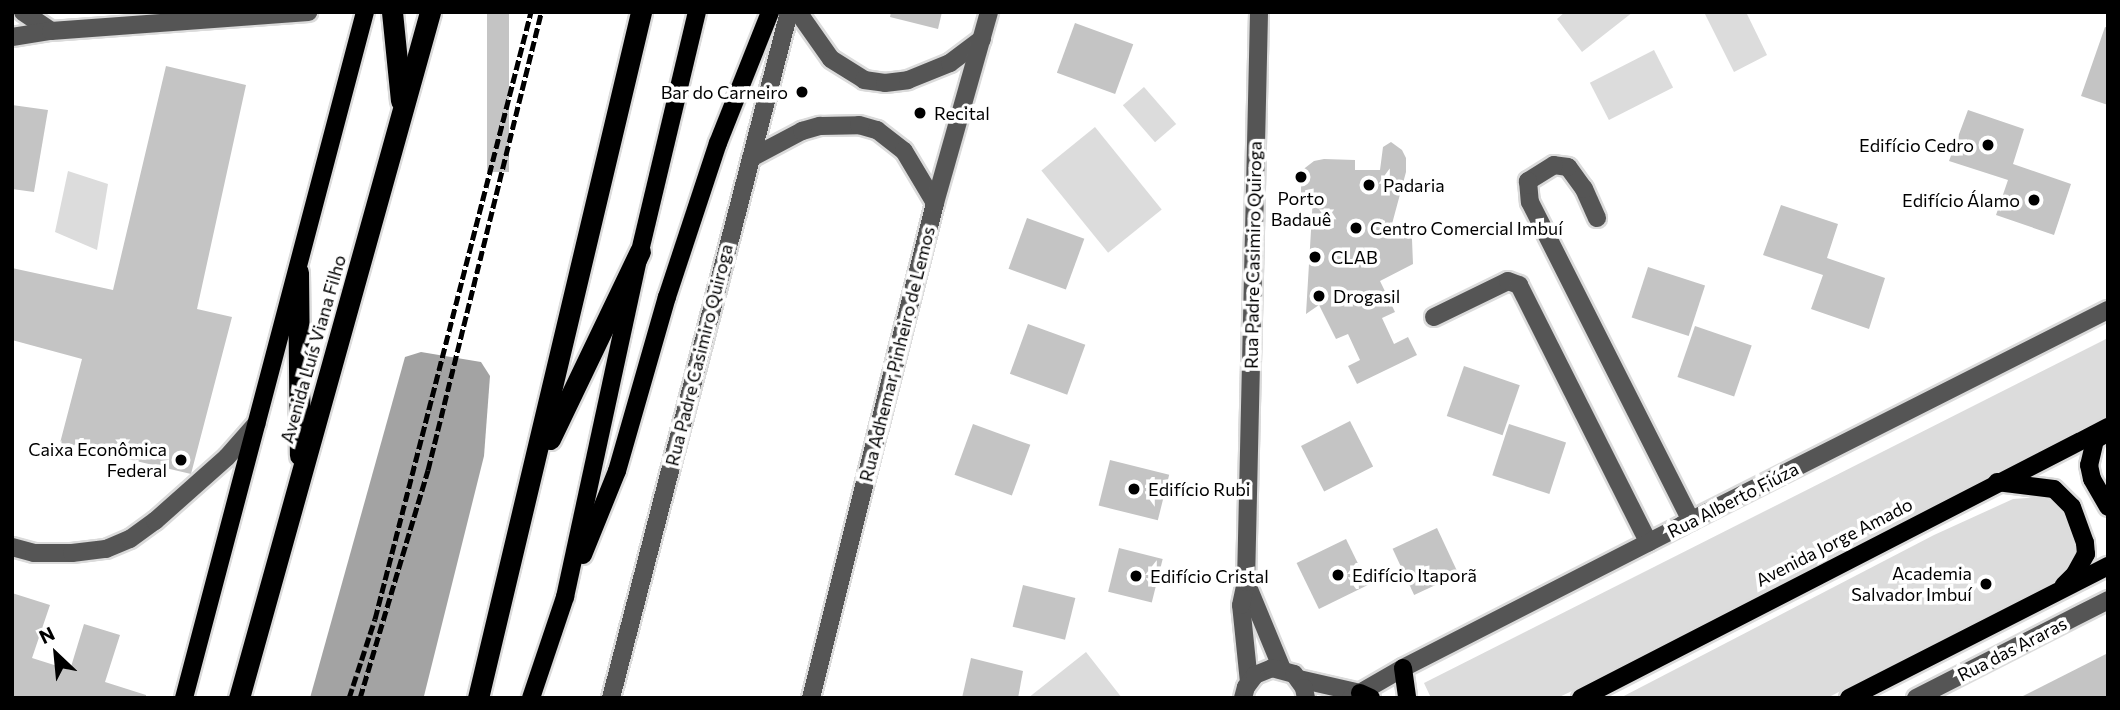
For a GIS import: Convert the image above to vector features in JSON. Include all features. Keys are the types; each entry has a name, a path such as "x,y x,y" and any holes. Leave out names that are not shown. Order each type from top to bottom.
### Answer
{"highway":[{"path":"392,12 403,115"},
{"name":"Avenida Luís Viana Filho","path":"239,698 430,12"},
{"path":"478,698 641,12"},
{"path":"530,482 640,251"},
{"path":"298,272 300,482"}],"main road":[{"name":"Avenida Luís Viana Filho","path":"184,698 365,12"},
{"path":"565,597 640,251 696,12"},
{"path":"531,698 565,597 617,471 703,186 770,12"},
{"path":"2108,430 2095,440 2089,465 2095,487 2108,507"},
{"name":"Avenida Jorge Amado","path":"1581,698 1996,482 2108,430"},
{"path":"1996,482 2054,489 2072,507 2085,543 2086,554 2075,575 2056,592"},
{"path":"1849,698 2108,566"},
{"path":"1403,668 1407,698"}],"street":[{"path":"12,37 51,31 308,12"},
{"name":"Rua Padre Casimiro Quiroga","path":"611,698 789,12"},
{"path":"798,12 831,59 864,80 886,83 908,80 950,63 982,39"},
{"name":"Rua Adhemar Pinheiro de Lemos","path":"811,698 936,203 989,12"},
{"name":"Rua Padre Casimiro Quiroga","path":"1245,694 1241,628 1246,582 1259,12"},
{"path":"22,13 51,31"},
{"path":"751,158 802,131 820,125 859,125 877,130 904,151 936,203"},
{"path":"1597,218 1584,188 1569,167 1554,165 1528,181 1530,202 1691,521"},
{"path":"1434,317 1508,281 1519,285 1648,542"},
{"name":"Rua Alberto Fiúza","path":"1282,668 1299,679 1361,696 1403,668 2108,310"},
{"path":"12,547 33,553 72,553 106,549 130,539 155,521 227,457 257,423"},
{"name":"Rua Padre Casimiro Quiroga","path":"1246,582 1282,668"},
{"name":"Rua das Araras","path":"1916,698 2106,605"},
{"path":"1245,694 1263,670 1282,668"},
{"path":"1299,679 1306,698"}],"shaded area":[{"path":"1565,12 1633,12 1582,52 1557,19"},
{"path":"1704,12 1746,12 1767,55 1734,72"},
{"path":"1654,50 1673,87 1609,120 1590,83"},
{"path":"1144,87 1176,124 1155,142 1123,105"},
{"path":"1095,127 1162,209 1108,253 1041,170"},
{"path":"68,171 108,184 97,250 55,232"},
{"path":"2108,338 2108,417 1764,602 1557,698 1431,698 1424,683"},
{"path":"421,352 481,362 490,376 484,456 424,696 310,698 405,357"},
{"path":"2043,497 2066,510 2080,555 2063,579 1827,698 1620,698 1934,535 2013,499"},
{"path":"1086,652 1122,698 1028,698"}],"building":[{"path":"487,12 509,12 509,172 487,172"},
{"path":"891,12 942,12 938,29 890,17"},
{"path":"1075,23 1133,44 1115,94 1057,73"},
{"path":"2105,27 2108,28 2108,105 2081,96"},
{"path":"166,66 246,85 197,309 232,317 191,474 60,443 82,359 12,340 12,268 113,290"},
{"path":"12,105 48,110 34,192 12,189"},
{"path":"1968,110 2024,129 2013,164 2071,184 2054,235 1996,215 2008,180 1949,161"},
{"name":"Centro Comercial Imbuí","path":"1391,142 1402,150 1406,158 1406,172 1392,224 1409,232 1412,239 1413,264 1380,281 1395,312 1382,318 1394,344 1408,337 1417,355 1357,384 1348,366 1360,360 1348,334 1336,339 1319,305 1306,314 1313,197 1301,195 1301,171 1314,161 1324,159 1355,160 1355,170 1380,170 1383,147"},
{"path":"1781,205 1838,224 1827,258 1885,278 1869,329 1811,309 1823,275 1763,255"},
{"path":"1027,218 1084,239 1066,290 1009,269"},
{"path":"1648,267 1705,286 1689,336 1632,317"},
{"path":"1028,324 1085,345 1067,395 1010,374"},
{"path":"1695,326 1752,346 1734,397 1677,377"},
{"path":"1464,366 1520,385 1503,435 1447,416"},
{"path":"1350,421 1373,466 1324,491 1301,446"},
{"path":"973,424 1030,445 1012,496 955,475"},
{"path":"1509,424 1566,443 1549,494 1492,475"},
{"name":"Edifício Rubi","path":"1110,460 1169,475 1158,520 1099,506"},
{"path":"1437,528 1459,574 1414,595 1393,549"},
{"name":"Edifício Itaporã","path":"1346,539 1368,585 1319,609 1297,563"},
{"name":"Edifício Cristal","path":"1119,548 1163,559 1152,603 1108,592"},
{"path":"1023,585 1075,598 1065,640 1013,627"},
{"path":"12,593 50,605 32,658 70,670 84,624 120,635 105,682 146,695 146,698 12,698"},
{"path":"2108,653 2108,698 2019,698"},
{"path":"971,658 1023,671 1018,698 962,698"}],"railway":[{"path":"349,698 375,619 531,12"},
{"path":"360,698 428,470 541,12"}],"place":[{"name":"Bar do Carneiro","path":"802,92"},
{"name":"Recital","path":"920,113"},
{"name":"Edifício Cedro","path":"1988,145"},
{"name":"Porto Badauê","path":"1301,177"},
{"name":"Padaria","path":"1369,185"},
{"name":"Edifício Álamo","path":"2034,200"},
{"name":"Centro Comercial Imbuí","path":"1356,228"},
{"name":"CLAB","path":"1315,257"},
{"name":"Drogasil","path":"1319,296"},
{"name":"Caixa Econômica Federal","path":"181,460"},
{"name":"Edifício Rubi","path":"1134,489"},
{"name":"Edifício Itaporã","path":"1338,575"},
{"name":"Edifício Cristal","path":"1136,576"},
{"name":"Academia Salvador Imbuí","path":"1986,584"}]}
